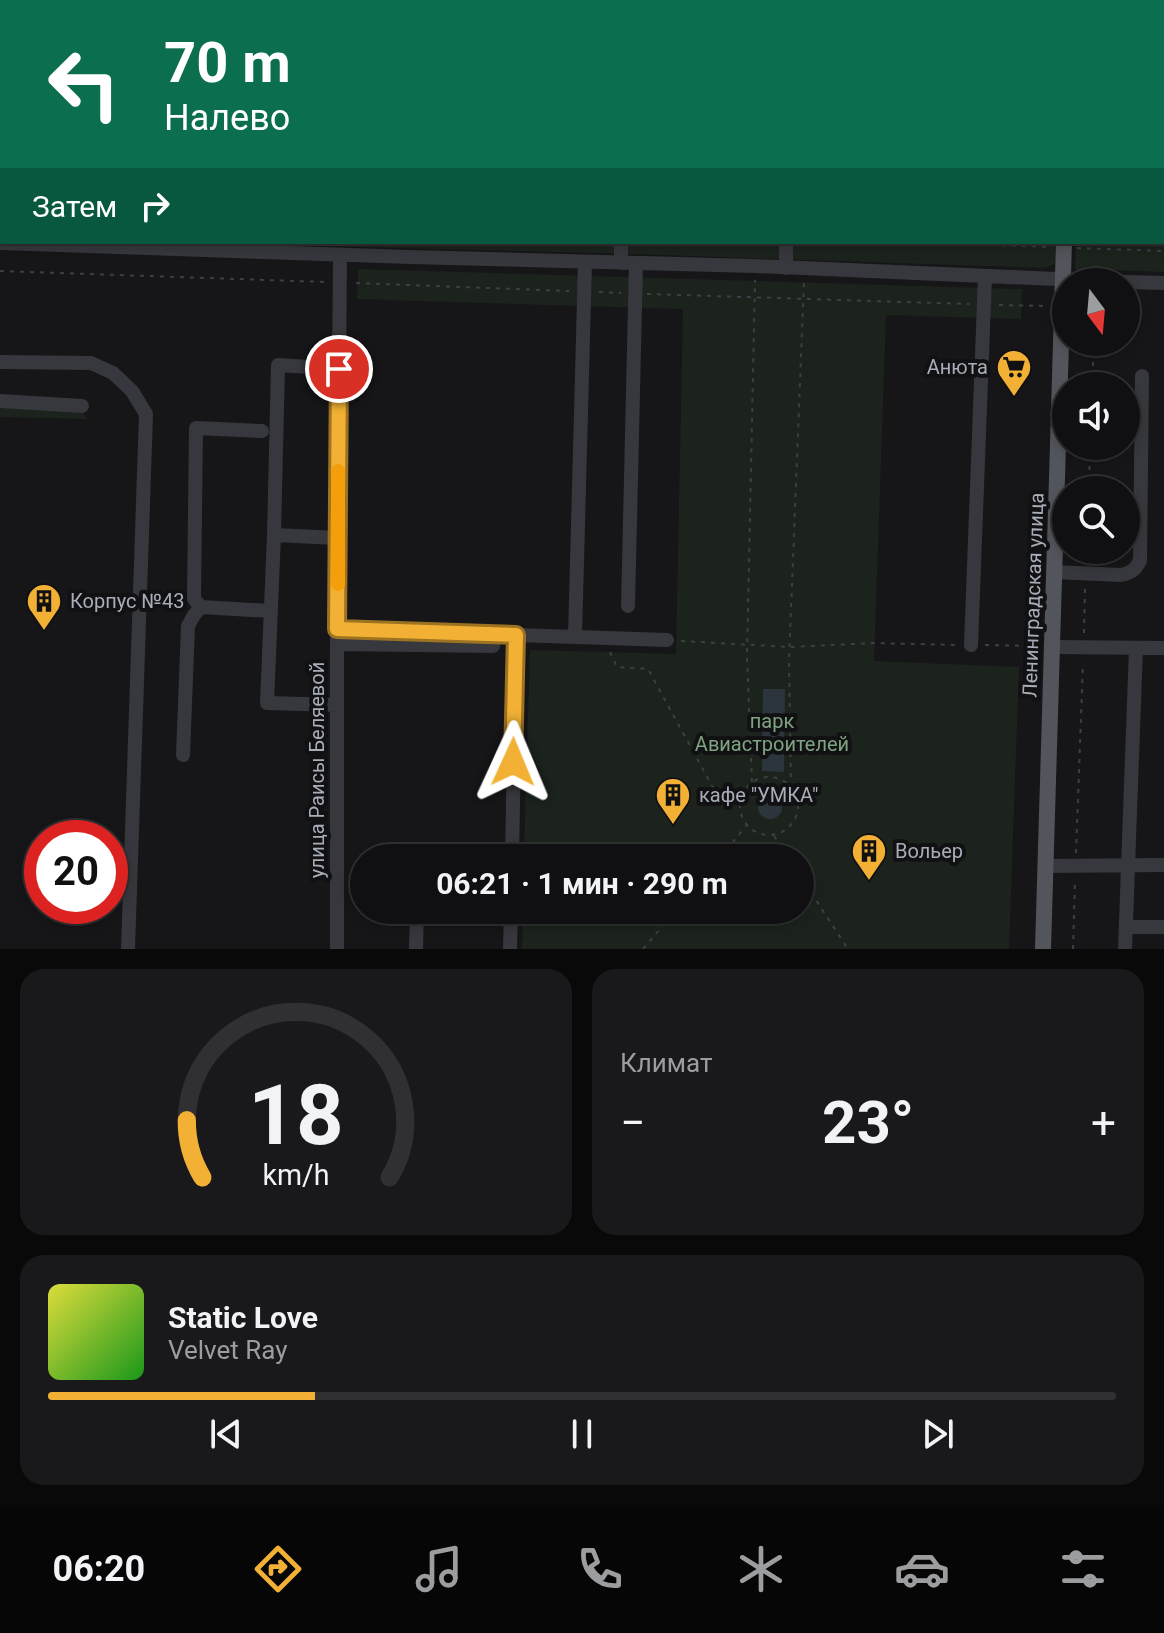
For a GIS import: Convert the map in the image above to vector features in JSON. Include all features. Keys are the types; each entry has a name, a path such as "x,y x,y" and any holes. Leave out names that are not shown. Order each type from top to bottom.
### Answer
{"main road":[{"name":"Ленинградская улица","path":"1063,268 1064,245"},
{"name":"Ленинградская улица","path":"1043,949 1061,356"}],"street":[{"path":"65,244 412,250 585,262 1052,279"},
{"path":"622,244 635,294 628,606"},
{"path":"786,244 786,268"},
{"name":"улица Раисы Беляевой","path":"337,949 340,282 346,251"},
{"path":"575,637 585,262"},
{"path":"971,645 985,276"},
{"path":"1140,282 1164,283"},
{"path":"0,362 91,363 113,373 132,391 146,414 128,949"},
{"path":"337,705 267,703 278,365 339,369"},
{"path":"1054,572 1130,573 1140,561 1142,376"},
{"path":"0,401 82,406"},
{"path":"262,431 196,428 194,599 201,607 271,611"},
{"path":"274,535 338,538"},
{"path":"183,755 188,626 201,607"},
{"path":"337,637 494,634 667,640"},
{"path":"512,844 516,635"},
{"path":"1052,647 1164,648"},
{"path":"1125,949 1136,648"},
{"path":"1046,866 1164,865"},
{"path":"416,949 417,924"},
{"path":"510,949 511,924"},
{"path":"1126,927 1164,927"}],"path":[{"path":"1013,244 1164,251"},
{"path":"752,782 747,645 755,266"},
{"path":"791,787 777,778 768,777 752,782 741,799 742,818 747,825 764,835 783,832 795,817 797,801 791,787 790,647 804,269"},
{"path":"0,271 1052,307"},
{"path":"1073,949 1086,564"},
{"path":"603,638 617,667 648,669 723,806"},
{"path":"667,640 790,647 874,643 1052,647"},
{"path":"731,844 747,825"},
{"path":"773,835 779,844"},
{"path":"814,897 848,949"},
{"path":"643,949 664,924"}],"green space":[{"path":"237,244 1056,244 1055,263 1046,268"},
{"path":"1076,244 1164,244 1164,272 1140,271 1140,268 1075,268"},
{"name":"парк Авиастроителей","path":"358,269 1022,289 1021,319 886,315 874,661 1019,667 1009,949 522,949 523,924 814,924 814,844 524,844 530,650 676,654 683,309 357,299"},
{"path":"0,404 83,413 87,419 0,417"}],"shaded area":[{"path":"763,689 785,689 784,772 762,771"},
{"path":"770,795 779,798 782,807 779,816 770,819 761,816 758,807 761,798"}],"slow traffic":[{"path":"338,471 338,584"}],"place":[{"name":"Анюта","path":"1014,398"},
{"name":"Корпус №43","path":"44,632"},
{"name":"кафе \"УМКА\"","path":"673,826"},
{"name":"Вольер","path":"869,882"}],"route":[{"path":"339,369 337,629 516,635 513,762"}]}
